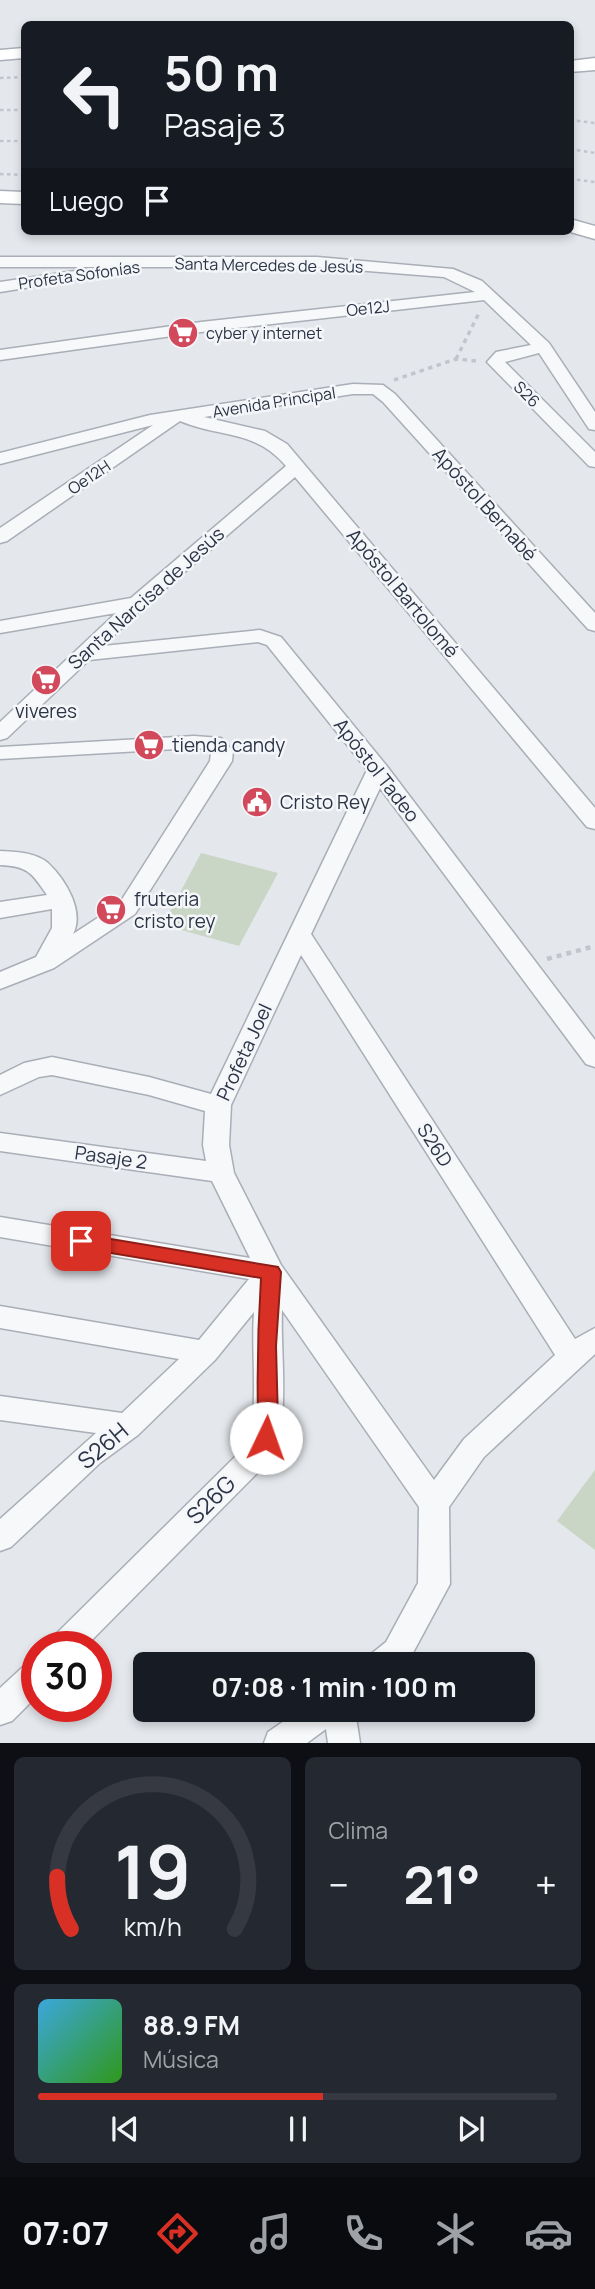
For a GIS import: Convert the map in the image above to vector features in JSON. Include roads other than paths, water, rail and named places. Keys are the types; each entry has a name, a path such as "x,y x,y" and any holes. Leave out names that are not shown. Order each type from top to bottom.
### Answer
{"street":[{"path":"0,55 21,53"},
{"path":"574,66 595,64"},
{"path":"574,226 595,233"},
{"name":"Santa Mercedes de Jesús","path":"0,262 317,262 447,272 466,278 543,347 595,425"},
{"name":"Profeta Sofonías","path":"0,287 158,263"},
{"name":"Oe12J","path":"0,355 201,327 487,295"},
{"name":"S26","path":"543,347 502,356 495,362 595,462"},
{"name":"Avenida Principal","path":"177,417 371,388"},
{"name":"Apóstol Bernabé","path":"371,388 381,391 389,398 595,625"},
{"path":"0,460 73,438 177,417"},
{"name":"Apóstol Bartolomé","path":"177,417 259,435 281,448 595,822"},
{"name":"Oe12H","path":"0,537 177,417"},
{"name":"Santa Narcisa de Jesús","path":"0,734 137,603 296,467"},
{"path":"0,627 137,603"},
{"name":"Apóstol Tadeo","path":"80,655 260,636 274,641 378,770 595,1058"},
{"path":"0,753 194,742 213,743 222,751 221,761 127,909 46,962 0,981"},
{"name":"Profeta Joel","path":"378,770 218,1105 216,1145 221,1173 271,1272 434,1504"},
{"path":"0,858 22,859 40,868 63,900 64,928 46,962"},
{"path":"0,910 63,900"},
{"name":"S26D","path":"299,933 571,1357"},
{"path":"0,1086 33,1069 52,1066 149,1086 218,1105"},
{"name":"Pasaje 2","path":"0,1142 221,1173"},
{"path":"0,1227 271,1272"},
{"name":"S26H","path":"0,1538 90,1454 128,1426 205,1352 271,1272"},
{"name":"S26G","path":"80,1631 261,1450 268,1422 266,1346 271,1272"},
{"path":"0,1317 205,1352"},
{"path":"397,1652 435,1584 434,1504 474,1448 571,1357 595,1339"},
{"path":"0,1408 128,1426"},
{"path":"0,1710 21,1690"},
{"path":"280,1743 309,1722"},
{"path":"341,1722 344,1743"}],"place":[{"name":"cyber y internet","path":"183,333"},
{"name":"viveres","path":"46,680"},
{"name":"tienda candy","path":"149,745"},
{"name":"Cristo Rey","path":"257,802"},
{"name":"fruteria cristo rey","path":"111,910"}]}
